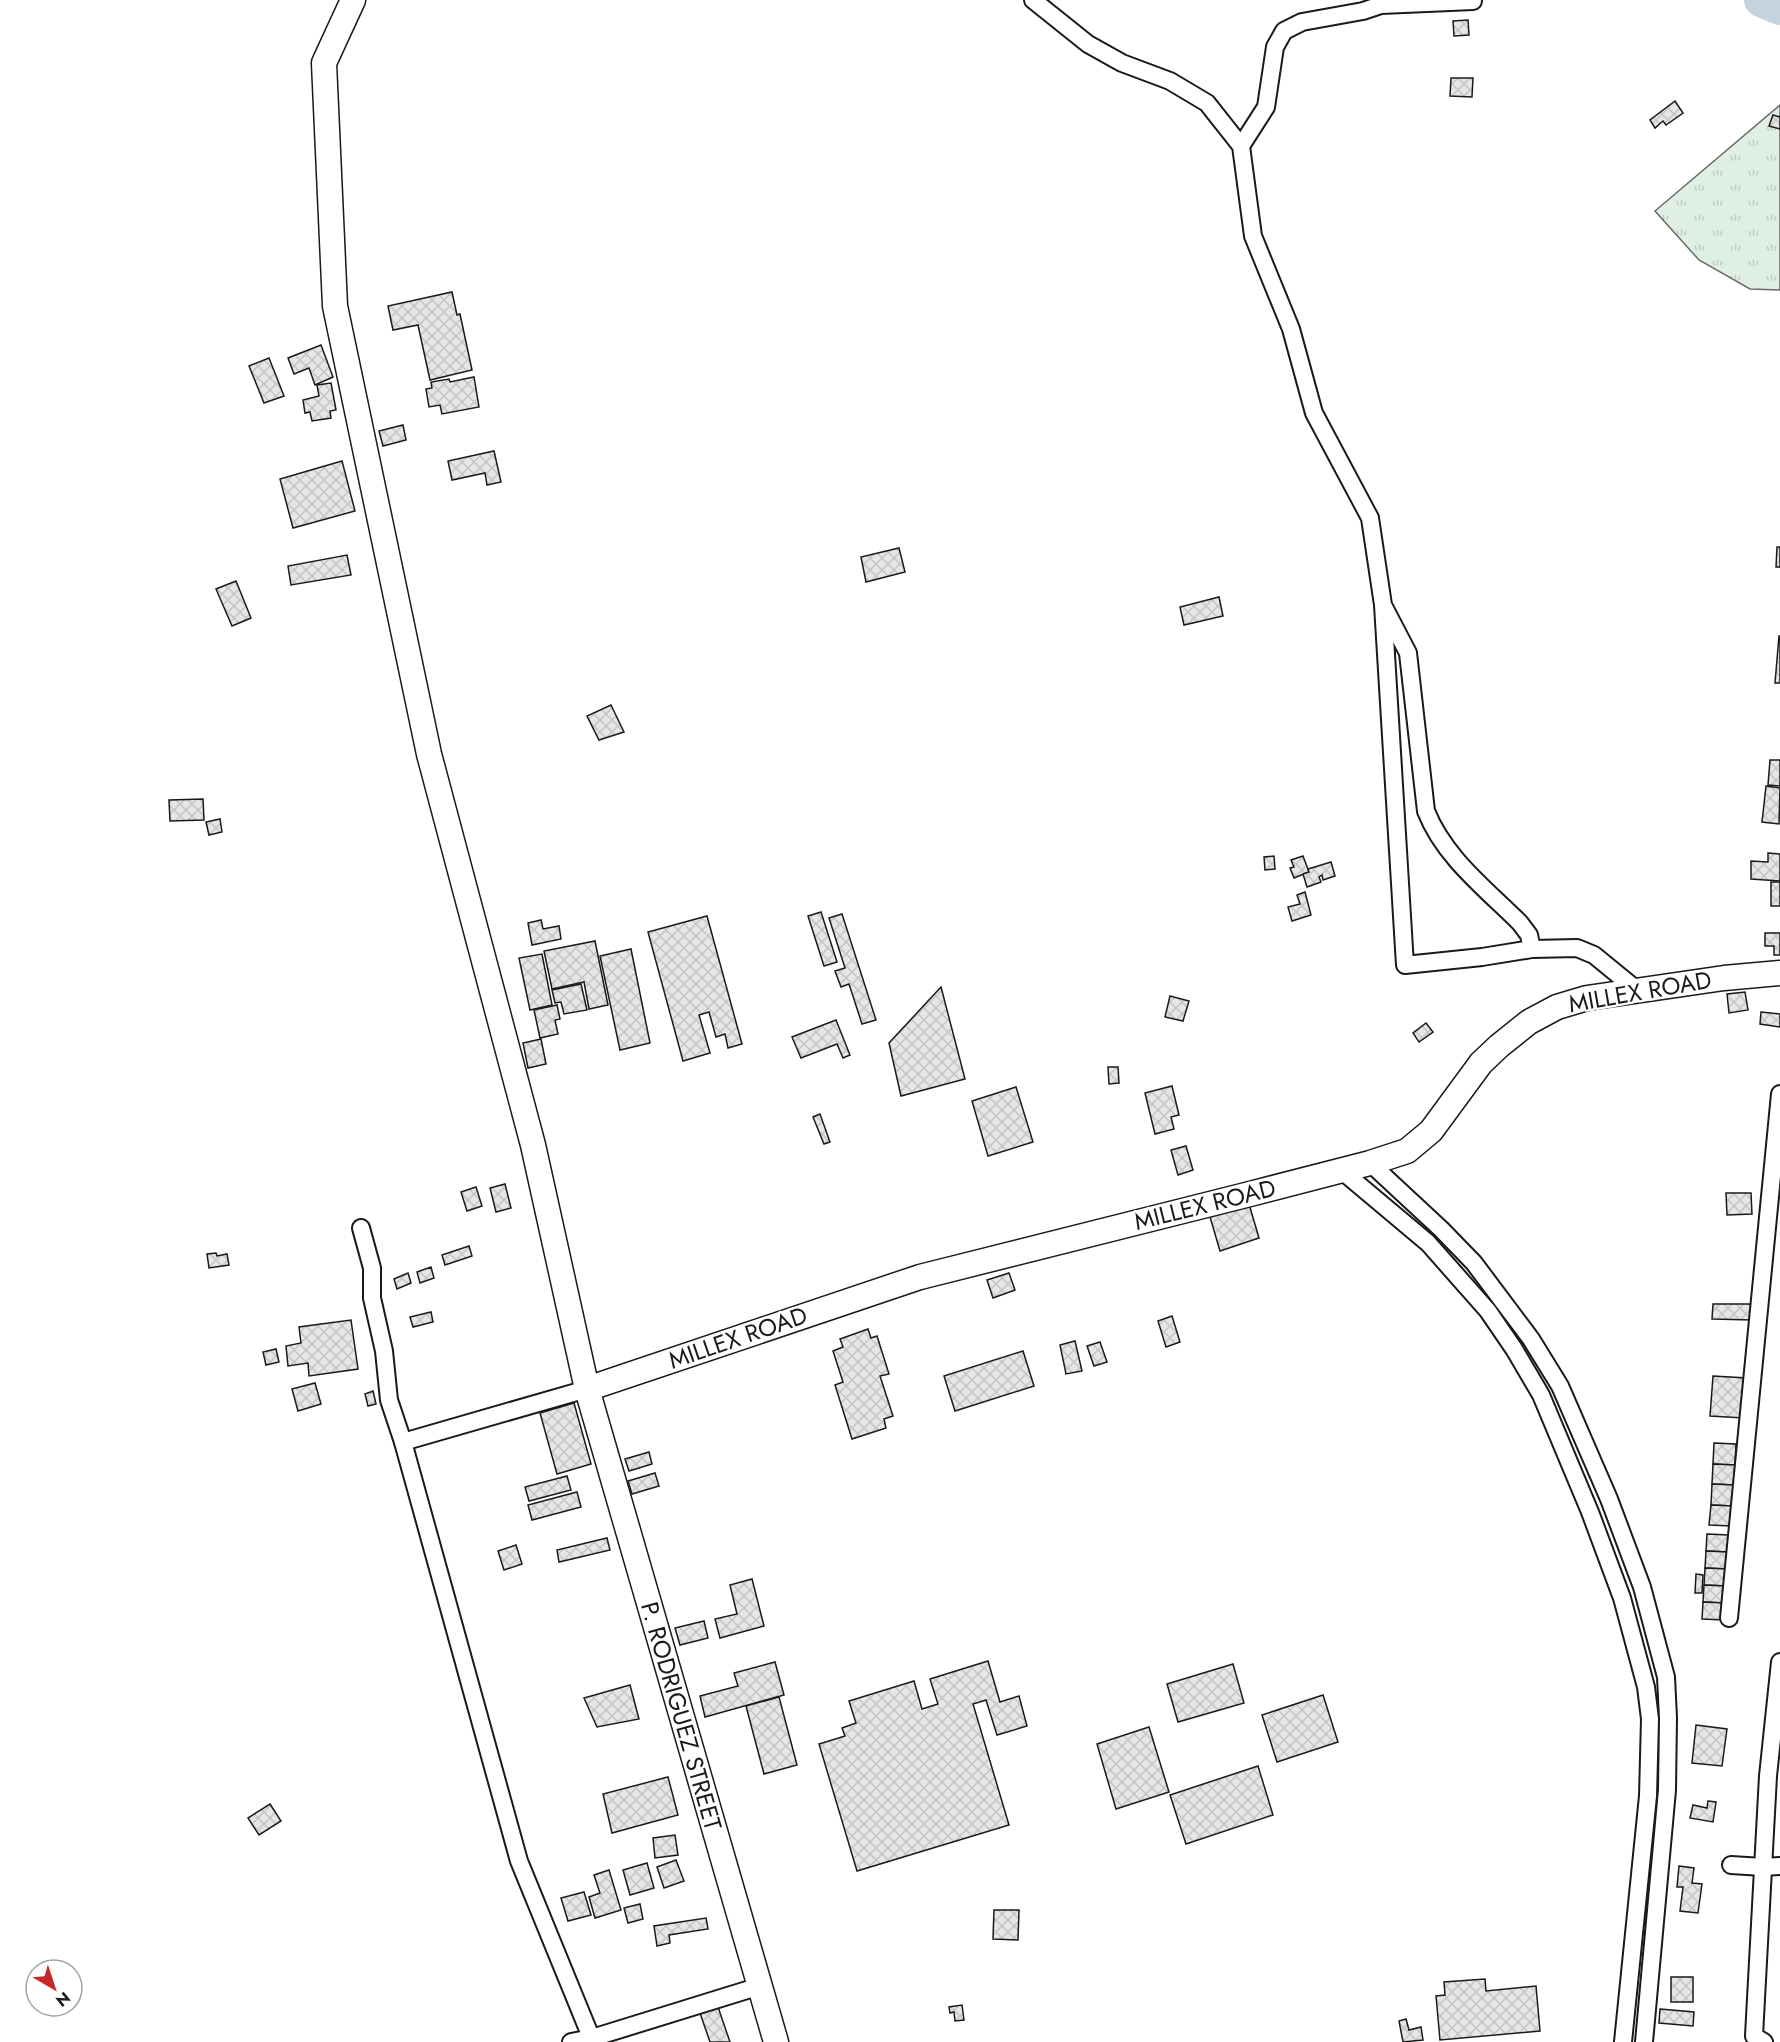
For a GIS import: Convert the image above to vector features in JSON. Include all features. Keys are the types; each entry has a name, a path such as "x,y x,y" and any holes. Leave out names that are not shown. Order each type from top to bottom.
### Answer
{"street":[{"name":"P. RODRIGUEZ STREET","path":"353,0 324,63 335,306 429,754 533,1145 587,1389 776,2042"},
{"path":"1033,0 1088,44 1122,63 1170,81 1207,103 1240,146 1253,236 1291,329 1314,413 1370,518 1383,605 1405,965 1532,949 1576,948 1594,955 1638,991"},
{"path":"1240,146 1266,106 1275,47 1284,31 1302,22 1363,11 1381,5 1473,1"},
{"path":"1383,605 1408,653 1426,811 1433,830 1452,855 1520,923 1529,936 1532,949"},
{"name":"MILLEX ROAD","path":"587,1389 920,1277 1370,1163 1407,1151 1431,1131 1481,1063 1529,1022 1557,1006 1587,998 1724,978 1780,973"},
{"path":"1729,1618 1780,1094"},
{"path":"1370,1163 1474,1263 1531,1339 1560,1386 1609,1499 1642,1587 1666,1677 1668,1718 1667,1790 1644,2042"},
{"path":"1341,1170 1428,1243 1488,1311 1515,1348 1541,1395 1590,1512 1622,1598 1646,1687 1650,1719 1648,1796 1623,2042"},
{"path":"361,1228 372,1268 372,1298 384,1351 389,1400 403,1442 519,1862 593,2040"},
{"path":"403,1442 587,1389"},
{"path":"1780,1667 1774,1775 1762,1867 1754,2036 1765,2042 1780,2039"},
{"path":"1731,1865 1780,1866"},
{"path":"571,2042 593,2040 760,1986"}],"green space":[{"path":"1780,105 1780,290 1750,289 1699,260 1655,211"}],"building":[{"path":"1468,20 1469,35 1454,36 1453,21"},
{"path":"1451,78 1473,78 1472,97 1450,96"},
{"path":"1675,101 1683,113 1666,125 1663,121 1655,128 1650,120"},
{"path":"1773,115 1780,117 1780,129 1769,126"},
{"path":"452,292 457,315 460,314 472,370 430,380 418,325 393,330 388,306"},
{"path":"321,345 333,377 315,385 309,368 294,374 288,358"},
{"path":"269,358 284,396 264,403 249,366"},
{"path":"474,377 479,407 442,414 440,405 429,407 426,389 432,388 431,382 449,379 450,382"},
{"path":"331,383 336,410 330,411 331,418 312,421 310,412 305,413 303,400 319,396 317,385"},
{"path":"403,425 406,440 383,446 379,431"},
{"path":"494,451 501,482 487,485 485,473 452,480 448,461"},
{"path":"342,461 355,511 293,528 280,479"},
{"path":"1777,547 1780,547 1780,567 1776,567"},
{"path":"899,548 905,572 866,582 861,557"},
{"path":"347,555 351,575 291,585 288,566"},
{"path":"236,581 251,618 232,626 216,589"},
{"path":"1219,597 1223,616 1184,625 1180,607"},
{"path":"1779,636 1780,683 1775,683"},
{"path":"611,705 624,732 599,740 587,716"},
{"path":"1770,760 1780,760 1780,786 1768,785"},
{"path":"1766,786 1780,788 1779,824 1762,822"},
{"path":"203,799 204,820 170,821 169,800"},
{"path":"220,819 222,832 209,835 206,822"},
{"path":"1768,853 1780,854 1780,881 1751,879 1751,861 1768,862"},
{"path":"1274,856 1275,869 1265,870 1264,857"},
{"path":"1303,856 1309,872 1294,878 1290,868 1294,867 1291,860"},
{"path":"1331,862 1335,876 1323,880 1322,875 1319,877 1321,882 1307,887 1303,874 1309,872 1308,869"},
{"path":"1771,882 1780,882 1780,906 1771,906"},
{"path":"1305,892 1311,915 1292,921 1288,907 1300,904 1297,895"},
{"path":"821,912 837,962 824,966 808,916"},
{"path":"842,914 876,1020 862,1024 849,984 841,987 835,971 845,968 829,918"},
{"path":"707,916 742,1044 728,1048 725,1034 716,1037 709,1012 699,1015 710,1053 683,1061 648,932"},
{"path":"541,920 543,929 559,926 561,939 532,945 528,923"},
{"path":"1765,933 1780,933 1780,955 1774,955 1774,946 1765,946"},
{"path":"595,941 608,1005 589,1009 584,982 552,989 544,951"},
{"path":"631,949 650,1043 620,1050 600,956"},
{"path":"542,954 552,1005 530,1010 519,958"},
{"path":"581,984 587,1010 564,1014 561,1002 555,1003 552,990"},
{"path":"941,987 965,1079 901,1096 889,1043"},
{"path":"1745,992 1748,1010 1729,1013 1727,994"},
{"path":"1170,996 1189,1001 1183,1021 1165,1017"},
{"path":"557,1005 560,1019 555,1020 558,1034 540,1038 534,1010"},
{"path":"1761,1012 1780,1014 1780,1027 1760,1024"},
{"path":"836,1020 850,1055 843,1058 837,1044 801,1058 792,1037"},
{"path":"1426,1023 1433,1032 1419,1042 1413,1033"},
{"path":"541,1039 546,1064 528,1068 523,1043"},
{"path":"1108,1067 1118,1067 1119,1083 1109,1084"},
{"path":"1172,1086 1179,1115 1171,1117 1174,1129 1155,1134 1145,1093"},
{"path":"1016,1087 1033,1142 988,1156 972,1101"},
{"path":"820,1114 830,1142 824,1144 813,1117"},
{"path":"1186,1146 1193,1170 1178,1175 1171,1150"},
{"path":"505,1184 511,1208 496,1212 490,1188"},
{"path":"476,1187 482,1206 467,1211 461,1192"},
{"path":"1726,1193 1751,1193 1752,1214 1727,1215"},
{"path":"1249,1204 1259,1238 1220,1251 1210,1217"},
{"path":"469,1246 472,1256 445,1265 442,1255"},
{"path":"216,1253 217,1256 227,1254 229,1265 209,1268 207,1254"},
{"path":"431,1267 434,1278 420,1283 417,1272"},
{"path":"408,1273 411,1283 397,1289 394,1279"},
{"path":"1009,1273 1015,1290 993,1298 987,1280"},
{"path":"1713,1304 1753,1304 1752,1320 1712,1319"},
{"path":"431,1312 433,1322 413,1327 410,1317"},
{"path":"1172,1316 1180,1342 1166,1347 1158,1321"},
{"path":"351,1320 358,1369 309,1376 308,1363 288,1366 286,1346 301,1343 299,1327"},
{"path":"868,1329 871,1338 877,1336 889,1374 880,1376 893,1416 884,1419 886,1428 852,1439 835,1385 843,1382 833,1351 843,1347 840,1339"},
{"path":"1075,1341 1082,1371 1066,1374 1060,1345"},
{"path":"1100,1342 1107,1362 1094,1366 1087,1346"},
{"path":"276,1349 279,1362 266,1365 263,1352"},
{"path":"1023,1351 1034,1386 955,1411 944,1376"},
{"path":"1713,1376 1747,1378 1744,1418 1710,1416"},
{"path":"315,1383 321,1404 298,1411 292,1389"},
{"path":"373,1391 376,1404 368,1406 365,1394"},
{"path":"574,1403 591,1464 557,1474 540,1413"},
{"path":"1714,1443 1736,1444 1735,1465 1713,1464"},
{"path":"649,1452 652,1464 629,1471 625,1459"},
{"path":"1713,1464 1735,1465 1734,1485 1712,1484"},
{"path":"655,1473 659,1486 632,1494 628,1481"},
{"path":"567,1476 571,1490 529,1501 525,1487"},
{"path":"1712,1484 1734,1485 1733,1506 1711,1505"},
{"path":"577,1492 581,1507 532,1520 528,1505"},
{"path":"1711,1505 1733,1506 1731,1526 1709,1525"},
{"path":"1707,1534 1729,1535 1728,1552 1706,1551"},
{"path":"607,1538 610,1550 559,1562 557,1550"},
{"path":"516,1545 522,1564 504,1570 498,1551"},
{"path":"1706,1551 1728,1552 1727,1569 1705,1568"},
{"path":"1705,1568 1727,1569 1726,1586 1704,1585"},
{"path":"1696,1574 1703,1575 1702,1593 1695,1593"},
{"path":"752,1579 764,1626 720,1638 715,1619 737,1614 730,1585"},
{"path":"1704,1585 1726,1586 1725,1603 1703,1602"},
{"path":"1703,1602 1725,1603 1724,1620 1702,1619"},
{"path":"704,1621 708,1638 680,1645 675,1628"},
{"path":"988,1661 1000,1702 1019,1696 1027,1726 997,1735 986,1700 973,1704 1009,1825 857,1871 819,1744 845,1736 842,1728 856,1723 849,1701 914,1681 922,1709 938,1704 930,1679"},
{"path":"775,1662 784,1695 705,1717 700,1696 738,1686 734,1673"},
{"path":"1233,1664 1244,1703 1178,1722 1167,1684"},
{"path":"630,1685 639,1719 597,1727 584,1698"},
{"path":"1323,1695 1338,1742 1277,1762 1262,1715"},
{"path":"779,1697 797,1765 764,1774 746,1706"},
{"path":"1696,1725 1727,1729 1722,1766 1692,1763"},
{"path":"1149,1727 1169,1792 1116,1809 1097,1744"},
{"path":"1258,1766 1273,1815 1186,1844 1170,1795"},
{"path":"668,1777 678,1815 612,1833 603,1794"},
{"path":"1708,1801 1716,1802 1713,1822 1690,1818 1693,1805 1707,1808"},
{"path":"270,1804 281,1821 259,1835 248,1818"},
{"path":"675,1835 678,1855 655,1858 653,1838"},
{"path":"676,1860 684,1881 664,1888 657,1867"},
{"path":"647,1863 654,1888 630,1895 623,1870"},
{"path":"1679,1866 1694,1868 1692,1883 1702,1884 1698,1913 1680,1911 1683,1887 1677,1887"},
{"path":"609,1870 621,1910 595,1918 589,1897 600,1893 594,1875"},
{"path":"584,1892 591,1915 568,1921 561,1898"},
{"path":"640,1904 643,1919 628,1923 624,1908"},
{"path":"994,1910 1019,1910 1018,1940 993,1939"},
{"path":"706,1918 708,1929 669,1935 670,1943 657,1946 654,1926"},
{"path":"1671,1977 1693,1977 1693,2002 1671,2002"},
{"path":"1485,1979 1486,1991 1536,1986 1540,2031 1440,2040 1436,1996 1445,1995 1444,1982"},
{"path":"962,2005 964,2020 955,2021 954,2012 950,2013 949,2007"},
{"path":"718,2007 730,2042 710,2042 700,2013"},
{"path":"1660,2009 1694,2012 1693,2026 1659,2023"},
{"path":"1406,2019 1409,2030 1421,2027 1423,2040 1403,2042 1399,2021"}],"waterway":[{"path":"1761,0 1780,8"}]}
